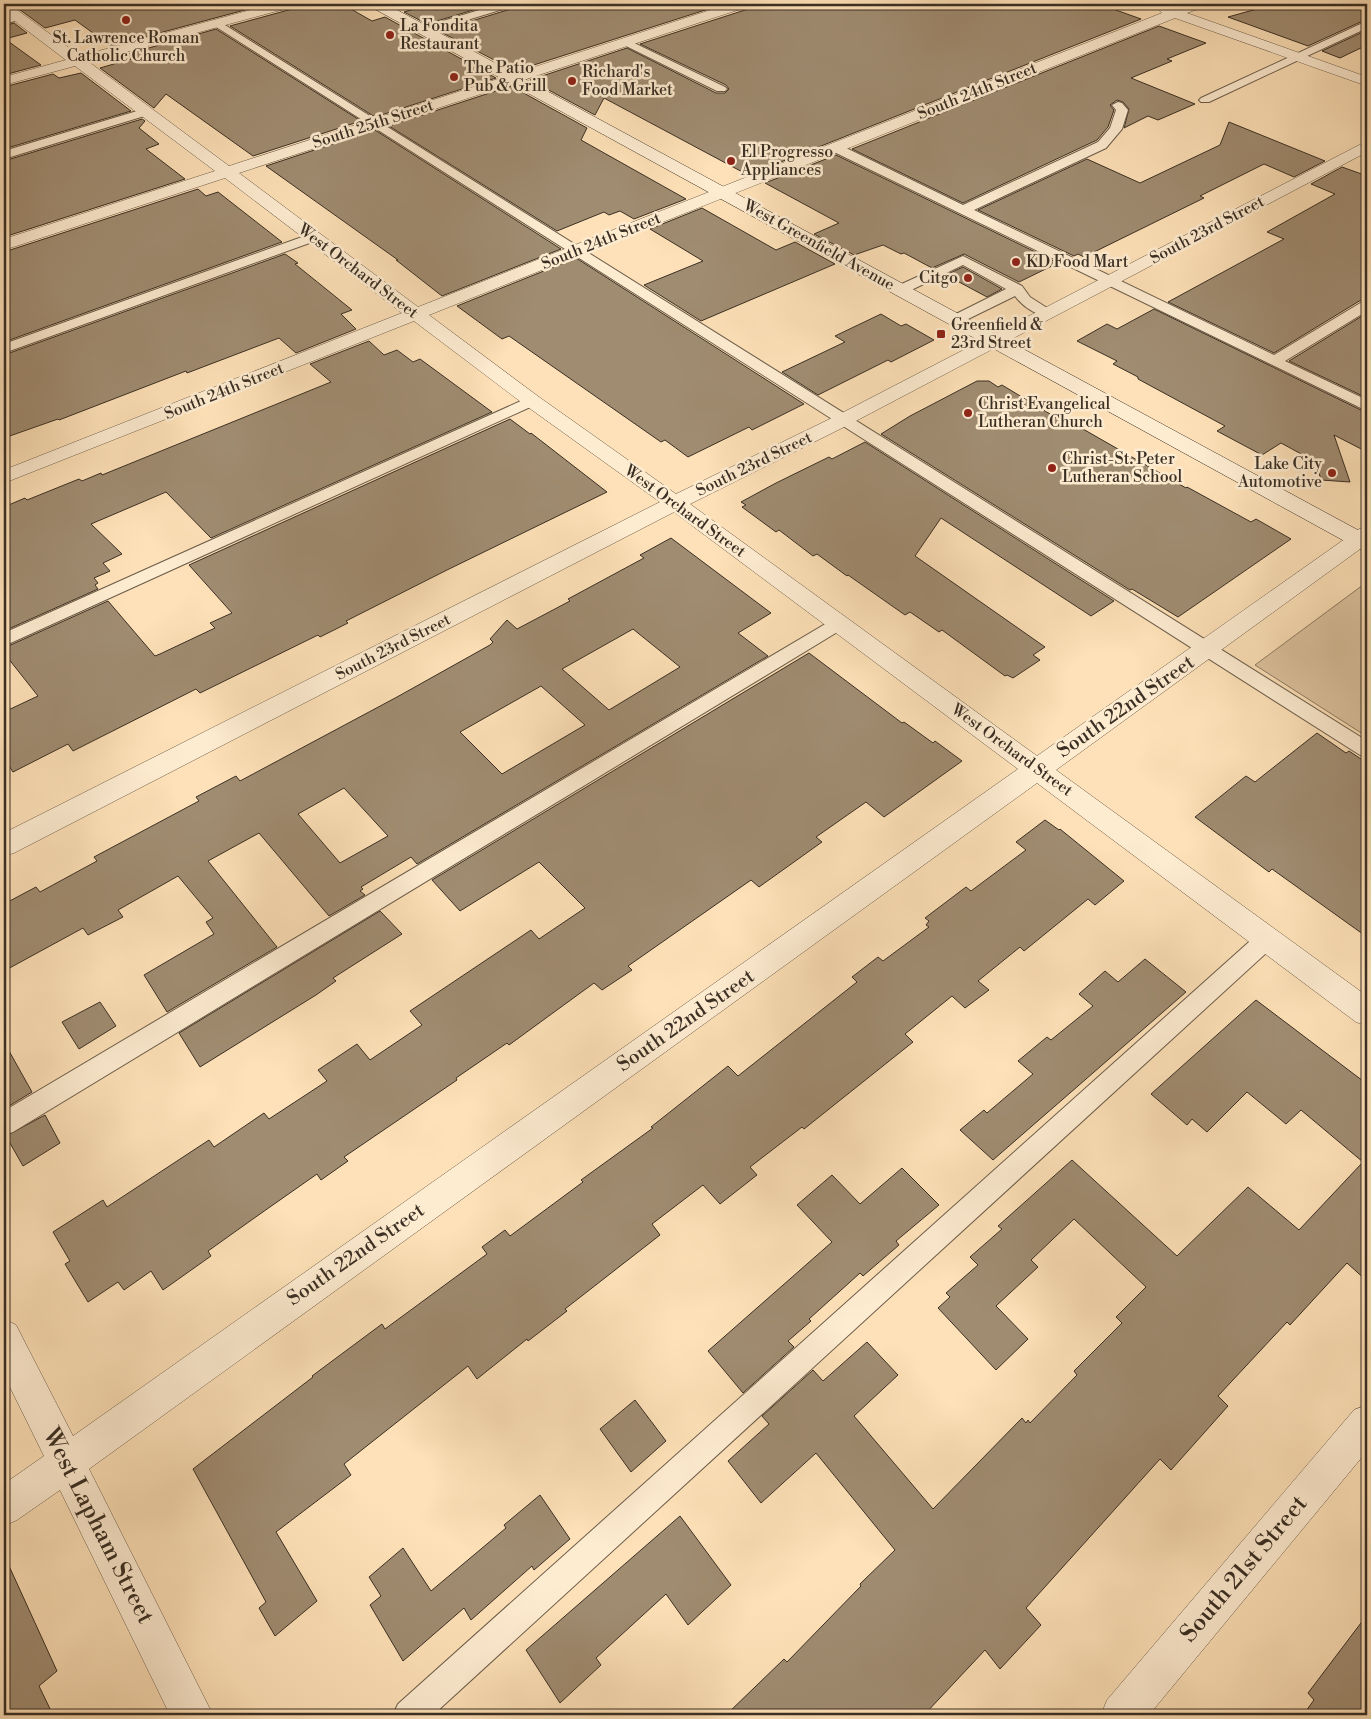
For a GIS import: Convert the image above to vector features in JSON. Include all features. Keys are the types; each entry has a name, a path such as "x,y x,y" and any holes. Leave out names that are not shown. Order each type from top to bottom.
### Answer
{"street":[{"path":"4,82 287,4"},
{"name":"West Greenfield Avenue","path":"376,4 994,342 1364,539"},
{"name":"South 25th Street","path":"4,245 742,4"},
{"name":"South 24th Street","path":"4,478 1198,4"},
{"path":"1154,5 1367,82"},
{"name":"West Orchard Street","path":"9,15 147,112 532,401 675,503 1367,1013"},
{"name":"South 23rd Street","path":"4,845 675,503 845,419 1367,146"},
{"name":"South 22nd Street","path":"4,1507 1364,539"},
{"name":"West Lapham Street","path":"4,1337 192,1715"},
{"name":"South 21st Street","path":"1122,1715 1367,1423"}],"lane":[{"path":"424,30 509,4"},
{"path":"217,23 1367,750"},
{"path":"1206,100 1367,24"},
{"path":"626,42 721,89"},
{"path":"963,210 1102,145 1116,129 1122,110 1118,105"},
{"path":"4,156 147,112"},
{"path":"836,148 1367,406"},
{"path":"4,348 313,237"},
{"path":"900,290 963,260 1017,289 1025,300 1048,313"},
{"path":"955,320 1017,289"},
{"path":"1274,361 1367,305"},
{"path":"4,640 532,401"},
{"path":"4,1124 838,624"},
{"path":"409,1715 1267,939"}],"shaded area":[{"path":"1367,582 1367,735 1366,736 1255,665"}],"building":[{"path":"12,4 267,4 111,46 75,20 45,28"},
{"path":"296,4 342,4 372,21 385,17 496,78 375,117 230,26 292,9"},
{"path":"430,4 493,4 427,24 404,12"},
{"path":"516,4 724,4 515,71 439,31 514,8"},
{"path":"751,4 1099,4 1141,19 748,175 604,98 595,115 530,80 627,48 716,93 725,93 729,89 726,85 640,44 748,9"},
{"path":"1275,4 1367,4 1367,19 1308,46 1228,17"},
{"path":"14,23 27,33 5,39 41,65 4,75 4,26"},
{"path":"1159,26 1206,43 1167,59 1172,61 1131,78 1195,104 1158,120 1148,116 1124,128 1129,109 1123,102 1117,100 1110,105 1114,110 1108,127 1097,140 963,203 852,149"},
{"path":"216,29 361,121 253,156 166,94 154,108 100,68 131,59 124,55"},
{"path":"1367,30 1367,45 1340,58 1322,51"},
{"path":"81,73 131,111 4,149 4,87 53,74 59,78"},
{"path":"511,86 587,128 581,140 686,199 634,219 620,211 609,215 604,212 557,231 389,126"},
{"path":"142,119 145,121 139,128 159,144 146,149 185,179 4,237 4,161"},
{"path":"1229,122 1325,161 1294,177 1264,164 1200,196 1204,198 1084,257 1078,254 1074,256 978,210 1087,159 1140,183 1220,145"},
{"path":"375,130 561,249 442,296 396,260 398,260 266,166"},
{"path":"836,155 1058,263 1019,282 964,254 932,268 904,253 901,254 883,245 854,255 814,234 839,223 765,183"},
{"path":"1342,167 1367,176 1367,299 1361,300 1274,353 1168,302 1284,239 1267,232 1335,194 1311,184"},
{"path":"198,189 206,196 218,192 282,242 4,342 4,252"},
{"path":"702,208 776,250 795,242 835,264 701,321 644,285 703,261 650,229"},
{"path":"285,254 352,310 341,314 356,329 296,353 279,338 187,373 186,371 59,420 4,438 4,355"},
{"path":"576,258 804,404 752,430 749,427 688,457 665,440 661,442 509,336 502,339 457,306"},
{"name":"Citgo","path":"963,267 1002,289 987,297 946,275"},
{"path":"1154,309 1367,413 1367,452 1334,435 1350,482 1321,480 1316,462 1281,443 1262,455 1217,431 1225,426 1113,364 1117,361 1077,341 1107,324 1117,329"},
{"path":"1367,313 1367,398 1289,361"},
{"path":"881,314 901,326 906,324 934,340 891,362 888,360 818,395 782,372 845,342 835,336"},
{"path":"369,341 384,355 397,350 413,362 420,359 492,412 211,538 166,492 91,524 122,554 103,563 110,571 94,578 98,583 95,585 98,589 4,631 4,507 79,479 82,481 101,473 102,475 331,382 310,364"},
{"path":"977,381 989,381 998,387 1002,385 1065,423 1069,421 1186,488 1251,522 1256,519 1291,539 1178,617 1132,589 1130,590 881,434 910,416"},
{"path":"510,419 607,492 346,621 348,623 320,637 318,635 200,693 196,689 73,751 68,744 13,772 4,758 4,712 38,696 4,653 4,648 108,601 155,656 160,654 215,628 210,623 232,613 189,565"},
{"path":"865,442 1114,601 1091,616 941,518 915,556 1045,647 1033,655 1040,660 1013,678 1005,676 942,630 939,632 910,612 905,615 817,554 813,556 779,530 776,532 742,507 746,505 741,502 776,483 829,457 832,459"},
{"path":"671,538 771,613 738,633 768,656 417,864 411,857 361,887 363,889 360,891 365,895 329,916 259,833 208,861 277,947 167,1012 144,975 214,934 206,922 213,918 178,876 118,910 123,917 88,935 83,928 4,971 4,904 36,887 40,892 97,861 94,857 199,801 196,797 236,776 240,781 397,697 490,645 493,642 490,639 507,620 517,629 644,558 640,555","holes":["633,629 680,667 609,710 562,669","541,686 585,725 502,774 460,732","344,788 388,836 340,863 298,814"]},
{"path":"809,653 902,723 904,722 933,743 935,741 962,761 884,817 866,802 816,837 822,842 759,887 751,880 628,966 632,970 602,990 594,983 509,1045 507,1043 456,1078 457,1080 344,1157 348,1161 321,1180 317,1174 208,1251 211,1256 163,1290 151,1271 124,1290 118,1282 88,1302 65,1264 70,1261 53,1232 103,1200 107,1207 209,1140 214,1147 264,1113 269,1119 327,1081 318,1070 357,1044 370,1060 422,1025 410,1011 531,930 539,939 585,908 539,862 460,911 432,880"},
{"path":"1317,733 1346,753 1349,751 1367,763 1367,937 1272,869 1269,872 1195,817 1246,776 1255,782"},
{"path":"1045,820 1060,829 1124,881 1095,905 1088,899 1024,951 1020,947 978,981 989,990 965,1008 952,996 905,1034 913,1042 804,1129 802,1127 750,1167 757,1175 720,1204 703,1185 652,1224 660,1235 565,1309 567,1311 528,1341 527,1339 477,1379 468,1366 344,1464 351,1475 276,1532 317,1601 275,1636 259,1608 266,1602 193,1469 382,1324 385,1329 487,1254 482,1247 505,1230 510,1236 583,1182 581,1180 653,1128 651,1127 728,1066 738,1076 857,982 852,977 878,957 883,961 929,927 926,925 929,921 925,918 966,887 971,891 1026,850 1016,842"},
{"path":"380,911 402,934 333,978 336,981 316,995 200,1067 179,1033"},
{"path":"1145,959 1186,992 993,1160 960,1130 984,1110 987,1113 1033,1074 1018,1061 1047,1037 1051,1040 1093,1006 1079,994 1105,971 1118,982"},
{"path":"1256,1000 1367,1084 1367,1281 1347,1263 1290,1325 1287,1322 1218,1396 1228,1406 1171,1470 1160,1459 1026,1608 1041,1625 1000,1669 985,1650 924,1715 726,1715 784,1659 787,1662 861,1586 860,1584 895,1550 816,1453 761,1503 728,1461 769,1424 762,1416 813,1370 823,1381 867,1342 898,1375 854,1416 933,1509 1022,1418 1026,1423 1028,1420 1030,1423 1077,1375 1074,1371 1122,1323 1116,1317 1146,1287 1074,1219 1031,1260 1038,1267 996,1306 1028,1339 996,1370 938,1308 950,1297 946,1293 978,1265 970,1257 1002,1229 998,1226 1072,1160 1177,1256 1248,1187 1299,1230 1363,1162 1301,1110 1286,1124 1247,1092 1207,1132 1192,1119 1187,1125 1151,1094"},
{"path":"100,1002 116,1026 79,1049 62,1022"},
{"path":"4,1042 32,1092 4,1109"},
{"path":"45,1115 60,1143 23,1166 6,1136"},
{"path":"902,1168 939,1205 896,1241 899,1245 863,1276 860,1273 809,1319 811,1321 788,1341 794,1347 743,1393 708,1351 832,1242 797,1205 832,1175 860,1204"},
{"path":"635,1400 666,1441 631,1472 600,1429"},
{"path":"540,1495 570,1539 534,1570 532,1566 471,1620 464,1608 403,1661 370,1605 381,1596 369,1577 403,1548 431,1591 506,1528 504,1525"},
{"path":"680,1516 731,1585 688,1625 666,1594 596,1658 601,1665 560,1703 526,1650"},
{"path":"4,1555 57,1671 39,1686 53,1715 4,1715"},
{"path":"1367,1615 1367,1715 1303,1715 1314,1700 1308,1693"}],"place":[{"name":"St. Lawrence Roman Catholic Church","path":"126,20"},
{"name":"La Fondita Restaurant","path":"390,35"},
{"name":"The Patio Pub & Grill","path":"454,77"},
{"name":"Richard's Food Market","path":"572,81"},
{"name":"El Progresso Appliances","path":"731,161"},
{"name":"KD Food Mart","path":"1016,262"},
{"name":"Citgo","path":"968,278"},
{"name":"Greenfield & 23rd Street","path":"941,334"},
{"name":"Christ Evangelical Lutheran Church","path":"968,413"},
{"name":"Christ-St. Peter Lutheran School","path":"1052,468"},
{"name":"Lake City Automotive","path":"1332,473"}]}
